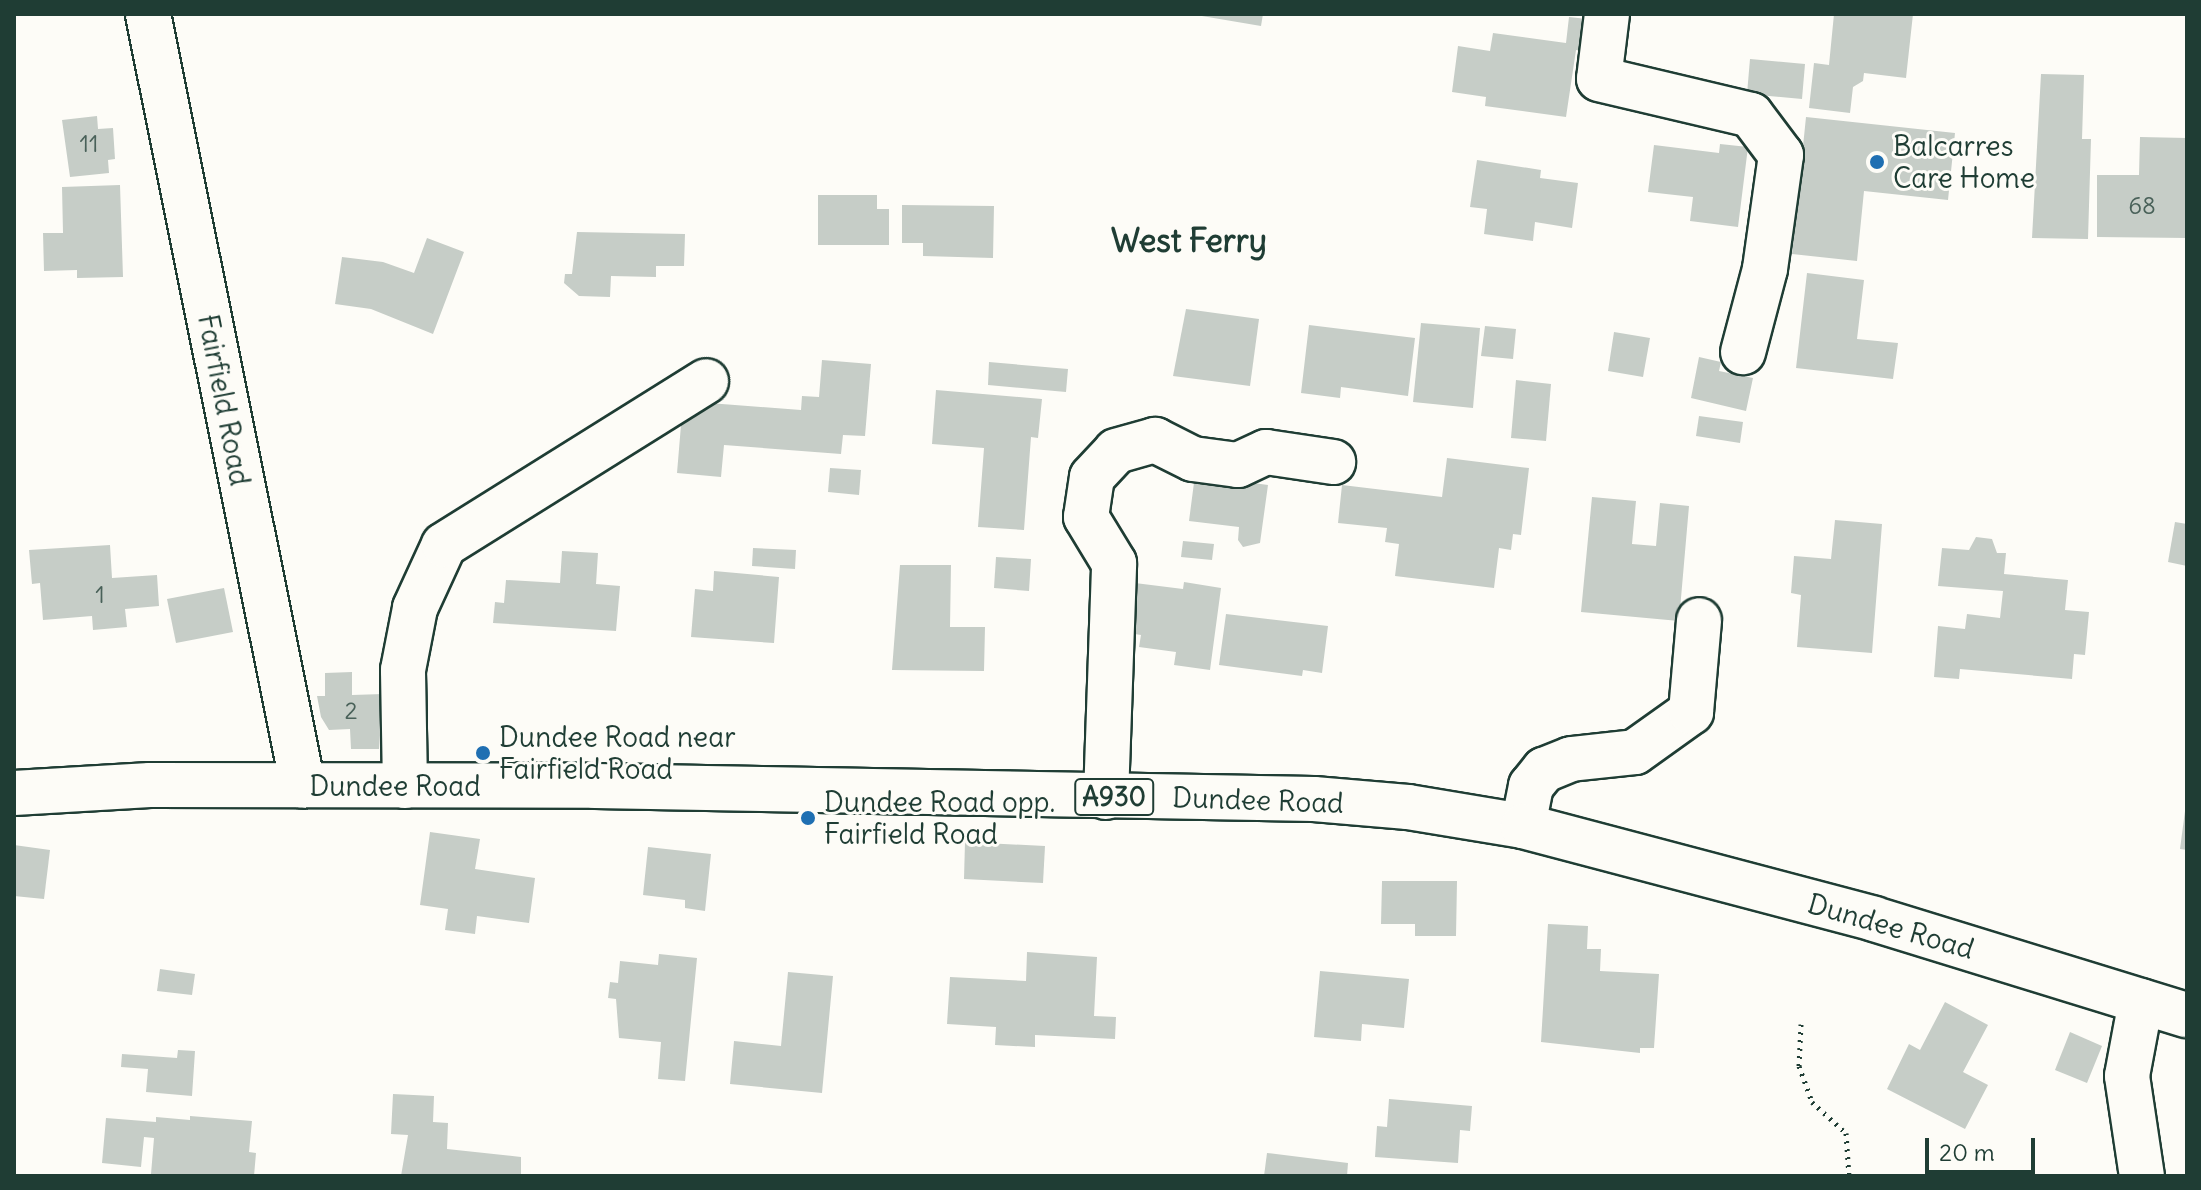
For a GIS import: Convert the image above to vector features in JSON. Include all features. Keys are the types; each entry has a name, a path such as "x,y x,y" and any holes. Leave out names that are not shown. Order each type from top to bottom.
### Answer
{"main road":[{"name":"Fairfield Road","path":"148,14 303,786"},
{"path":"1607,14 1599,79 1751,115 1781,155 1765,269 1743,352"},
{"path":"405,786 403,670 415,608 444,545 706,381"},
{"path":"1106,797 1114,563 1086,517 1092,477 1116,451 1155,440 1193,459 1238,465 1266,452 1333,462"},
{"path":"1523,826 1531,786 1544,770 1571,759 1635,752 1691,712 1699,620"},
{"name":"Dundee Road","path":"14,793 150,785 405,786 1314,799 1408,807 1523,826 1874,919 2187,1015"},
{"path":"2141,1001 2127,1076 2142,1176"}],"path":[{"path":"1801,1024 1799,1066 1812,1102 1846,1133 1849,1176"}],"building":[{"path":"1190,14 1263,14 1261,26"},
{"path":"1834,14 1913,14 1906,78 1864,73 1863,81 1853,87 1850,113 1809,108 1814,63 1829,65"},
{"path":"1569,17 1587,19 1582,51 1576,50 1566,117 1485,106 1486,97 1452,92 1458,46 1490,51 1493,33 1566,43"},
{"path":"1750,59 1805,64 1802,99 1747,94"},
{"path":"2041,74 2084,75 2082,139 2091,139 2088,239 2032,238"},
{"path":"97,116 98,129 113,128 115,159 108,160 109,173 70,177 62,120"},
{"name":"Balcarres Care Home","path":"1806,117 1955,133 1948,200 1864,191 1857,261 1792,254"},
{"path":"2140,137 2187,138 2187,238 2097,237 2097,175 2139,175"},
{"path":"1720,144 1748,147 1738,227 1690,221 1693,197 1648,192 1654,145 1719,153"},
{"path":"1477,160 1541,170 1540,178 1578,183 1572,228 1535,222 1533,241 1484,234 1487,209 1470,207"},
{"path":"120,185 123,277 77,278 77,270 44,271 43,233 63,233 62,187"},
{"path":"818,195 877,195 877,209 889,209 889,245 818,245"},
{"path":"902,205 994,206 993,258 923,256 923,243 902,243"},
{"path":"577,232 685,234 684,266 656,266 656,277 611,276 610,297 579,296 564,283 565,274 572,274"},
{"path":"427,238 464,252 433,334 371,309 335,304 342,257 383,262 414,273"},
{"path":"1807,273 1864,280 1857,339 1898,343 1893,379 1796,368"},
{"path":"1186,309 1259,319 1250,386 1173,376"},
{"path":"1421,323 1480,328 1473,408 1413,402"},
{"path":"1309,325 1415,338 1408,396 1341,387 1340,398 1301,393"},
{"path":"1485,326 1516,329 1513,359 1481,356"},
{"path":"1614,332 1650,338 1643,377 1608,371"},
{"path":"1699,357 1721,362 1719,371 1753,378 1746,411 1691,398"},
{"path":"822,360 871,364 865,436 843,435 841,454 724,445 721,477 677,473 683,401 801,410 802,396 819,397"},
{"path":"989,362 1068,369 1066,392 988,385"},
{"path":"1516,380 1551,384 1546,441 1511,438"},
{"path":"936,390 1042,399 1038,438 1031,437 1024,530 978,527 984,448 932,444"},
{"path":"1699,416 1743,422 1740,443 1696,436"},
{"path":"1447,458 1529,468 1521,535 1513,534 1511,550 1499,548 1494,588 1395,576 1399,544 1385,542 1387,528 1338,523 1342,485 1442,497"},
{"path":"830,468 861,470 859,495 828,492"},
{"path":"1195,475 1268,485 1260,543 1243,547 1238,540 1239,527 1189,521"},
{"path":"1592,497 1636,501 1632,544 1656,546 1660,503 1689,506 1679,621 1581,612"},
{"path":"1835,520 1882,524 1872,653 1797,647 1801,595 1791,593 1794,556 1831,559"},
{"path":"2175,522 2187,524 2187,566 2168,562"},
{"path":"1976,537 1992,539 1997,553 2006,553 2004,574 2068,580 2065,610 2089,612 2085,655 2074,654 2072,679 1960,669 1959,679 1934,677 1938,626 1965,629 1967,614 2000,618 2003,591 1938,586 1942,548 1969,550"},
{"path":"1183,541 1214,544 1212,560 1181,557"},
{"path":"110,545 112,578 157,575 159,606 125,609 127,627 93,630 92,616 43,620 40,583 32,584 29,550"},
{"path":"753,548 796,550 795,569 752,566"},
{"path":"562,551 598,553 596,584 620,586 616,631 493,623 495,602 504,603 506,580 560,583"},
{"path":"996,557 1031,559 1029,591 994,588"},
{"path":"900,565 951,565 950,627 985,627 984,671 892,670"},
{"path":"714,571 779,577 774,643 691,637 695,589 713,591"},
{"path":"1184,582 1221,588 1210,670 1174,665 1176,652 1139,647 1141,635 1128,633 1135,583 1183,589"},
{"path":"224,588 233,632 176,643 167,599"},
{"path":"1226,614 1328,626 1322,673 1303,670 1302,676 1219,665"},
{"path":"352,672 352,695 383,694 379,749 351,749 350,729 329,730 321,717 317,696 325,696 325,673"},
{"path":"2187,811 2187,850 2180,849"},
{"path":"430,832 480,839 475,869 535,878 529,923 477,916 475,934 445,930 448,909 420,905"},
{"path":"965,842 1045,846 1043,883 964,879"},
{"path":"14,845 50,850 44,899 14,896"},
{"path":"648,847 711,854 705,911 685,908 685,900 643,895"},
{"path":"1382,881 1457,881 1456,936 1415,936 1415,924 1381,924"},
{"path":"1548,924 1588,926 1587,949 1601,949 1600,971 1659,974 1654,1048 1640,1048 1640,1053 1541,1042"},
{"path":"1027,952 1097,957 1094,1016 1116,1017 1115,1039 1035,1035 1035,1047 995,1045 996,1027 947,1024 950,977 1026,981"},
{"path":"659,954 697,958 685,1081 658,1079 661,1042 619,1038 616,999 608,998 610,982 618,983 620,961 658,965"},
{"path":"160,969 195,974 192,995 157,991"},
{"path":"1320,971 1409,979 1404,1028 1362,1024 1361,1041 1314,1037"},
{"path":"788,972 833,976 822,1093 730,1084 734,1041 781,1046"},
{"path":"1945,1002 1988,1025 1963,1072 1988,1085 1965,1129 1887,1089 1909,1044 1920,1050"},
{"path":"2070,1032 2102,1046 2087,1083 2055,1070"},
{"path":"178,1050 195,1051 192,1096 146,1092 148,1069 121,1067 122,1054 177,1058"},
{"path":"393,1094 434,1096 433,1122 448,1123 447,1149 521,1157 521,1176 401,1176 408,1135 391,1134"},
{"path":"1389,1099 1472,1106 1470,1131 1460,1130 1458,1163 1375,1157 1377,1126 1387,1127"},
{"path":"190,1116 252,1121 249,1152 256,1153 254,1176 151,1174 154,1138 144,1137 141,1167 102,1163 106,1118 156,1122 156,1117 190,1120"},
{"path":"1267,1153 1348,1163 1347,1176 1264,1176"}],"place":[{"name":"Balcarres Care Home","path":"1877,162"},
{"name":"Dundee Road near Fairfield Road","path":"483,753"},
{"name":"Dundee Road opp. Fairfield Road","path":"808,818"}],"district":[{"name":"West Ferry","path":"1189,241"}]}
